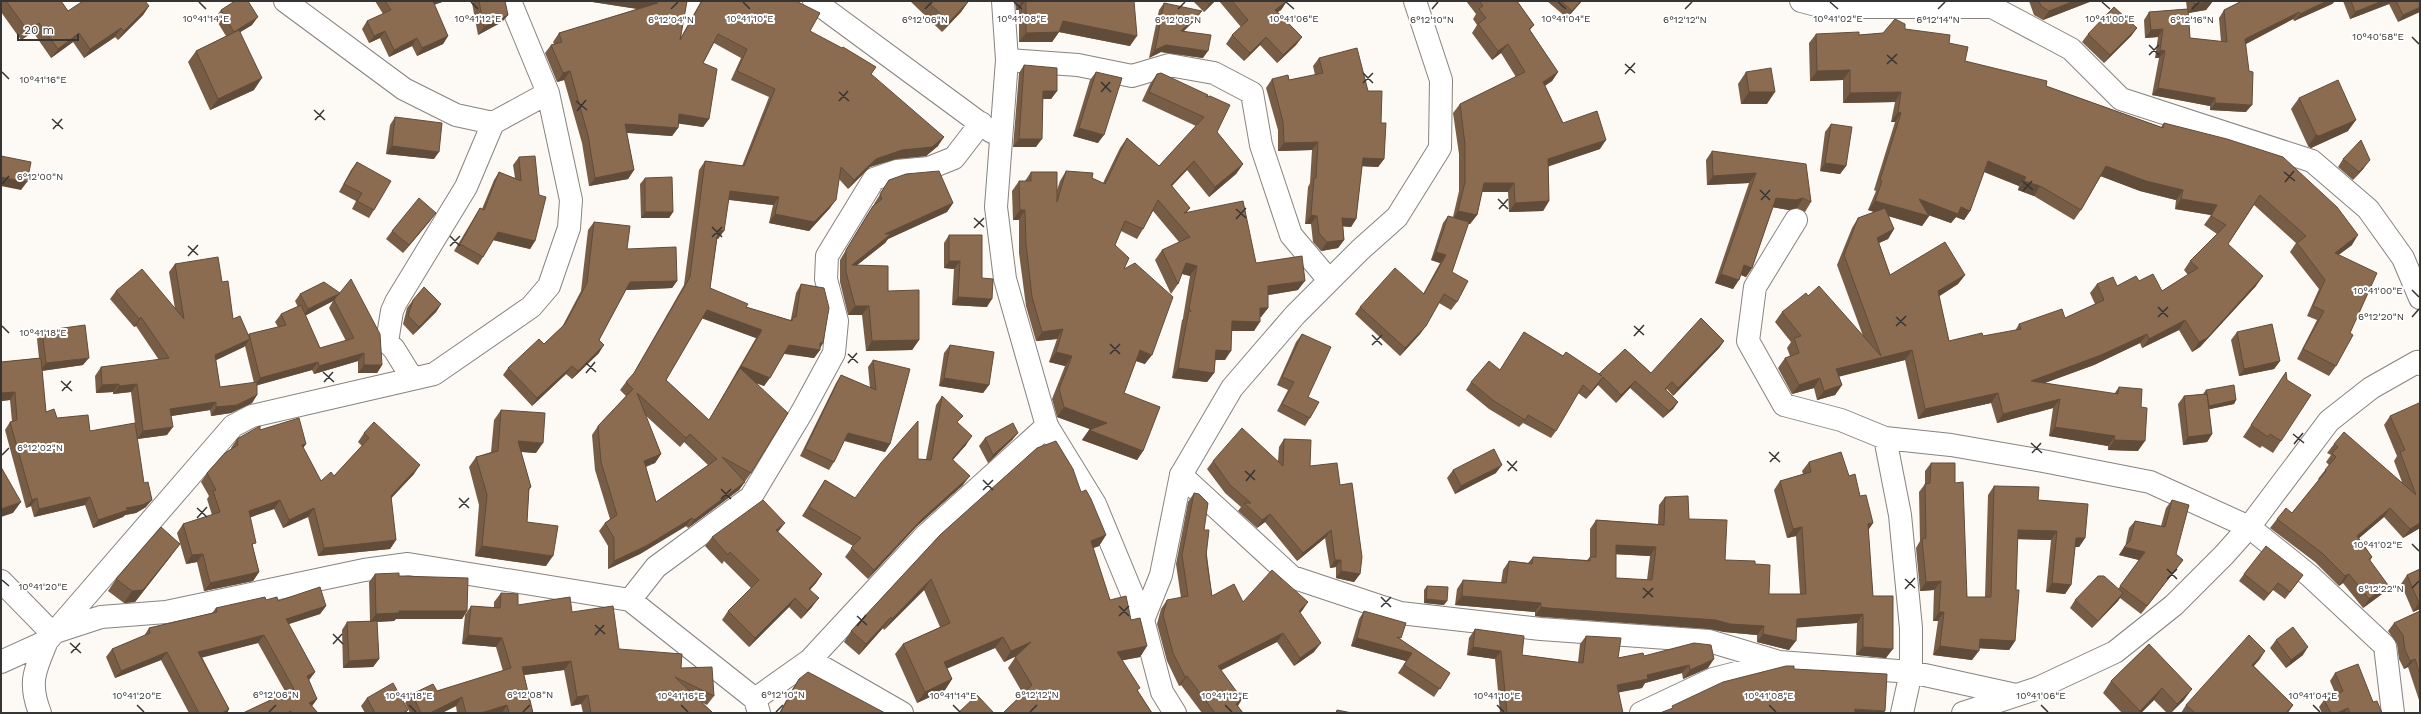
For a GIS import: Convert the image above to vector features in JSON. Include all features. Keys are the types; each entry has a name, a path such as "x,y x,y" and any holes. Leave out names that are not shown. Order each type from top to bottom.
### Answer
{"main road":[{"path":"285,1 404,89 456,115 493,123"},
{"path":"40,713 32,690 34,674 50,637 233,426 252,416 434,374 531,307 548,286 569,228 571,200 548,93 510,1"},
{"path":"814,1 1001,138"},
{"path":"1003,1 1007,60 996,207 1005,279 1047,426 1095,504 1143,620 1162,692 1175,713"},
{"path":"1143,620 1161,575 1181,474 1232,388 1295,315 1329,280 1397,217 1440,148 1441,80 1415,1"},
{"path":"1801,1 1824,7 1938,4 1992,7 2071,49 2121,99 2312,161 2368,209 2403,258 2420,298"},
{"path":"1007,60 1078,65 1132,76 1168,65 1214,73 1252,93 1261,145 1291,235 1329,280"},
{"path":"412,378 394,349 387,342 392,311 466,187 493,123 548,93"},
{"path":"630,600 656,567 751,497 802,412 834,353 837,321 826,279 827,256 874,179 897,171 929,168 954,158 981,123"},
{"path":"1796,220 1755,287 1748,341 1784,405 1842,420 1885,438 2012,456 2150,482 2249,527 2310,576 2385,646 2393,713"},
{"path":"1963,713 2038,688 2115,652 2174,605 2249,527 2329,421 2371,388 2417,362 2420,364"},
{"path":"1,662 50,637 101,617 166,612 364,570 408,564 630,600 757,706 810,660 925,536 1047,426"},
{"path":"1885,438 1900,515 1910,628 1911,672 1902,713"},
{"path":"1181,474 1292,577 1400,613 1542,629 1709,641 1779,662 1911,672 2016,695"},
{"path":"1,582 50,637"},
{"path":"810,660 902,713"},
{"path":"1641,713 1713,679 1779,662"}],"building":[{"path":"6,1 61,1 68,11 83,1 145,1 149,6 124,31 121,28 90,49 79,33 58,49 39,23 28,31"},
{"path":"235,1 248,1 258,17 234,32 221,10"},
{"path":"385,1 433,1 448,36 422,48 417,38 394,50 385,31 374,36 367,21 391,10"},
{"path":"479,1 505,1 508,15 484,27"},
{"path":"646,1 687,1 680,40 702,1 796,1 820,13 810,31 842,48 843,47 876,67 871,74 944,137 932,147 902,150 876,159 854,180 841,167 836,200 814,222 775,214 779,197 730,191 724,231 718,230 710,288 748,304 746,307 792,321 793,317 796,317 801,284 824,288 829,308 823,343 820,343 820,350 789,345 770,378 741,366 762,330 707,310 666,380 709,420 740,368 788,413 751,473 722,457 745,482 694,520 692,518 646,546 614,561 614,538 605,523 617,515 601,462 598,426 633,389 626,382 634,373 690,277 705,161 744,166 775,89 737,71 747,49 718,34 703,63 717,69 709,119 679,114 678,128 625,124 634,170 595,178 588,135 570,71 563,73 551,45 562,42 559,33 658,3","holes":["637,393 686,438 690,434 717,459 656,502 644,461 661,454"]},
{"path":"927,1 966,1 968,2 949,22"},
{"path":"1026,1 1134,1 1137,36 1063,21 1059,32 1026,33"},
{"path":"1232,1 1287,1 1275,10 1302,37 1283,55 1266,37 1250,53 1232,35 1248,20"},
{"path":"1479,1 1517,1 1534,25 1529,29 1558,72 1543,82 1563,123 1597,111 1606,140 1548,159 1549,201 1515,203 1514,183 1484,183 1477,215 1458,211 1465,182 1465,144 1460,104 1525,72 1508,44 1498,51 1478,24 1486,18 1479,9 1483,6"},
{"path":"1561,1 1581,1 1572,11"},
{"path":"2039,1 2074,1 2049,11 2041,6"},
{"path":"2194,1 2213,1 2194,4"},
{"path":"2242,1 2327,1 2300,14 2299,12 2245,39 2249,71 2253,72 2252,105 2215,103 2215,98 2158,88 2165,51 2160,50 2163,29 2151,30 2149,12 2188,9 2190,38 2227,42 2224,10"},
{"path":"2351,1 2382,1 2355,12"},
{"path":"2396,1 2420,1 2420,7 2403,15"},
{"path":"1164,3 1202,11 1181,31 1211,35 1208,51 1166,45 1155,50"},
{"path":"2114,7 2137,28 2110,55 2088,34"},
{"path":"1895,19 1905,24 1905,29 1950,35 1949,43 1968,47 1965,61 2047,81 2046,86 2163,128 2164,123 2227,139 2283,157 2337,207 2358,235 2335,253 2377,273 2350,333 2353,335 2336,366 2303,349 2324,311 2313,306 2325,280 2297,243 2306,236 2260,195 2228,244 2263,276 2207,338 2199,342 2185,320 2149,339 2147,334 2101,355 2031,381 2118,394 2119,387 2142,389 2141,407 2147,408 2145,441 2114,440 2115,436 2055,427 2060,399 2003,414 1998,393 1925,409 1912,350 1836,369 1842,385 1824,391 1820,378 1799,385 1785,358 1799,353 1794,338 1801,336 1782,312 1806,293 1808,296 1819,286 1881,356 1844,255 1858,218 1885,208 1894,229 1877,238 1890,275 1945,242 1965,275 1938,291 1949,341 1982,333 1983,336 2021,329 2019,324 2062,309 2065,318 2104,300 2097,284 2113,277 2117,286 2136,276 2139,281 2153,274 2162,291 2198,268 2190,261 2226,225 2211,216 2217,205 2181,199 2183,190 2146,181 2106,166 2081,210 2040,186 2024,181 2026,177 1988,161 1970,211 1961,207 1958,214 1919,199 1929,216 1875,201 1901,113 1898,112 1901,92 1850,93 1850,70 1817,71 1816,34 1859,32 1859,35 1883,33"},
{"path":"239,30 262,78 218,99 196,51"},
{"path":"1357,48 1368,91 1382,91 1381,123 1386,123 1384,159 1363,158 1356,219 1342,218 1344,240 1327,242 1319,233 1317,216 1311,215 1314,178 1316,178 1318,142 1284,143 1283,122 1272,79 1288,75 1289,80 1323,73 1319,58"},
{"path":"1024,65 1057,68 1057,91 1043,91 1042,139 1019,139"},
{"path":"1771,68 1775,92 1749,92 1746,72"},
{"path":"1096,72 1122,78 1104,135 1079,128"},
{"path":"1161,73 1208,95 1206,97 1210,96 1230,105 1217,132 1243,164 1215,187 1194,161 1171,185 1190,208 1184,213 1243,201 1256,263 1302,256 1305,281 1268,286 1268,308 1260,308 1260,322 1232,321 1231,351 1216,350 1214,373 1178,368 1189,310 1191,312 1189,308 1197,266 1186,263 1178,284 1162,250 1190,237 1158,200 1143,229 1125,221 1115,245 1129,258 1124,269 1135,263 1173,297 1152,355 1140,350 1124,393 1160,407 1143,451 1089,430 1107,423 1064,407 1059,389 1072,356 1056,352 1063,329 1042,332 1032,297 1026,244 1025,210 1020,210 1019,181 1031,181 1031,172 1057,172 1057,202 1066,171 1093,173 1092,178 1105,184 1127,138 1159,166 1204,117 1149,92 1157,74"},
{"path":"2338,80 2356,120 2319,136 2316,135 2299,98"},
{"path":"395,117 442,123 439,152 392,146"},
{"path":"1831,124 1852,127 1846,166 1825,163"},
{"path":"2361,140 2370,160 2359,172 2343,159"},
{"path":"1712,151 1806,164 1811,202 1803,198 1796,200 1776,198 1752,268 1744,265 1739,280 1721,274 1756,173 1713,176"},
{"path":"1,156 31,162 27,182 1,177"},
{"path":"535,156 539,195 546,197 535,241 498,232 483,257 460,244 480,208 484,210 499,172 521,181 519,157"},
{"path":"357,162 391,181 374,210 357,201 362,193 344,184"},
{"path":"939,171 953,203 885,234 891,234 852,265 888,266 888,291 919,290 919,340 872,341 869,306 855,306 846,272 846,250 873,206 882,199 880,194 889,180 906,174"},
{"path":"672,177 673,212 645,212 645,178"},
{"path":"419,198 436,213 409,245 392,231"},
{"path":"1448,216 1469,222 1452,272 1468,281 1457,302 1444,294 1426,326 1405,348 1360,307 1395,268 1424,294 1446,255 1436,252"},
{"path":"594,222 630,226 627,249 676,247 677,281 630,282 599,340 604,345 578,371 572,366 537,398 508,368 539,339 544,344 565,324 587,283"},
{"path":"949,235 982,235 982,278 993,279 992,299 958,297 960,261 949,261"},
{"path":"218,257 222,282 228,281 233,319 240,316 250,339 215,355 220,387 257,382 257,395 237,405 216,407 216,402 170,409 173,427 143,431 137,384 119,386 119,384 102,385 101,367 169,358 141,317 139,319 116,291 142,269 184,319 175,264"},
{"path":"351,279 380,334 382,365 364,365 364,353 319,366 318,362 260,378 249,334 286,325 281,314 301,305 320,348 354,338 334,300"},
{"path":"324,282 340,293 308,309 300,294"},
{"path":"424,287 441,304 419,327 408,316 413,300"},
{"path":"1701,318 1724,341 1678,388 1672,382 1665,389 1678,402 1669,411 1635,381 1621,395 1603,377 1591,392 1583,385 1556,431 1528,415 1525,420 1494,401 1471,382 1489,361 1500,370 1524,332 1563,356 1566,352 1599,374 1625,349 1651,373"},
{"path":"2272,324 2280,361 2244,369 2237,332"},
{"path":"85,325 89,358 46,363 42,331"},
{"path":"1302,334 1331,347 1308,397 1319,402 1310,418 1282,404 1294,382 1282,377"},
{"path":"950,345 994,352 989,385 944,378"},
{"path":"41,358 46,412 54,409 57,418 88,415 90,431 135,423 144,483 148,482 152,500 142,505 126,508 128,510 98,520 90,497 39,509 37,498 32,500 10,422 17,420 15,392 1,393 1,362"},
{"path":"873,360 910,369 890,444 848,433 834,462 805,449 841,375 876,390"},
{"path":"2286,372 2287,380 2311,395 2281,441 2270,434 2268,437 2251,425"},
{"path":"2234,385 2236,400 2209,406 2206,390"},
{"path":"2207,394 2212,434 2188,437 2184,396"},
{"path":"942,396 963,416 957,422 972,436 952,459 970,476 922,519 874,570 851,548 861,538 809,507 825,480 855,498 881,463 918,421 918,459 931,460"},
{"path":"2419,403 2420,523 2410,529 2390,508 2357,536 2372,557 2369,559 2388,585 2369,599 2349,574 2345,576 2322,553 2277,519 2286,508 2292,513 2326,471 2325,470 2336,457 2332,453 2338,447 2334,444 2344,432 2416,495 2400,452 2405,450 2390,416"},
{"path":"501,410 545,413 543,443 518,441 531,487 529,488 527,522 558,526 553,556 482,546 487,495 476,457 498,451"},
{"path":"299,418 306,444 302,445 321,481 331,472 334,476 369,438 364,433 374,422 420,465 391,496 396,540 324,548 314,508 289,520 280,500 249,511 256,543 252,544 259,572 210,583 203,554 192,555 183,524 220,512 213,491 216,490 207,473 225,453 238,445 237,439 260,426 260,430"},
{"path":"1013,423 1018,433 993,455 985,438"},
{"path":"1242,428 1283,466 1284,439 1311,440 1310,466 1337,463 1340,485 1352,483 1362,557 1360,574 1341,571 1341,560 1335,560 1331,530 1303,553 1270,514 1262,520 1244,503 1251,503 1230,485 1213,461"},
{"path":"1056,441 1073,469 1081,492 1086,490 1091,499 1106,535 1091,541 1110,600 1126,596 1131,620 1140,618 1147,646 1117,652 1140,688 1137,690 1152,713 1003,713 1032,685 1015,657 1031,642 1011,651 1003,637 944,662 952,679 925,692 903,644 950,623 931,579 892,619 891,617 866,644 851,631 941,534 1037,448"},
{"path":"1494,449 1502,465 1461,486 1453,470"},
{"path":"1841,452 1849,476 1855,474 1860,496 1866,495 1873,523 1868,524 1873,596 1893,596 1893,649 1863,647 1863,614 1797,619 1796,641 1763,634 1764,626 1730,624 1716,620 1548,608 1541,607 1541,603 1462,596 1463,580 1506,583 1509,561 1532,564 1533,557 1590,561 1590,557 1596,557 1596,520 1664,525 1665,497 1688,496 1689,519 1727,520 1725,560 1755,561 1755,564 1770,565 1769,594 1806,594 1802,527 1793,529 1780,481 1811,472 1809,462","holes":["1616,545 1656,547 1652,580 1616,578"]},
{"path":"1931,463 1955,463 1955,483 1963,482 1967,597 1991,597 1994,486 2039,487 2038,500 2088,504 2085,538 2076,538 2071,585 2052,583 2057,531 2018,530 2016,590 2019,590 2015,641 1980,639 1979,651 1940,646 1944,612 1939,612 1941,581 1926,582 1922,539 1926,538 1925,484 1930,483"},
{"path":"1,467 21,502 1,509"},
{"path":"1194,493 1199,494 1208,503 1204,530 1209,530 1206,556 1212,596 1234,584 1243,602 1272,570 1308,602 1299,611 1321,643 1300,658 1283,633 1218,666 1242,699 1236,704 1243,713 1215,713 1187,676 1185,677 1173,653 1163,615 1167,600 1188,596 1182,555"},
{"path":"763,500 785,523 776,530 822,574 809,589 819,598 807,610 795,598 755,638 728,611 759,580 730,552 728,555 712,537"},
{"path":"2172,500 2189,505 2176,554 2183,560 2147,606 2120,586 2145,552 2124,547 2130,541 2135,521 2165,527"},
{"path":"161,527 180,544 143,590 132,591 116,579"},
{"path":"2266,546 2303,575 2290,592 2278,583 2269,594 2244,574"},
{"path":"2420,569 2420,603 2419,603 2407,575"},
{"path":"399,573 399,576 468,578 467,611 399,611 399,613 376,614 375,574"},
{"path":"2098,576 2104,576 2123,593 2098,621 2075,600"},
{"path":"1427,586 1448,587 1447,601 1426,599"},
{"path":"320,587 326,606 286,619 315,672 307,676 317,699 309,703 318,713 291,713 291,711 287,713 243,713 294,689 264,635 198,652 229,709 222,713 199,713 167,652 121,671 112,649 150,633 149,628 217,612 216,608 265,597 266,600 277,597 278,601"},
{"path":"501,593 518,594 518,605 570,597 572,612 613,606 619,649 682,654 681,668 712,667 714,696 675,677 713,713 591,713 588,695 577,697 571,661 522,667 533,713 509,713 507,705 481,713 466,713 462,697 430,713 421,713 412,694 433,684 437,691 511,668 502,638 468,635 471,606 500,608"},
{"path":"1364,611 1406,623 1401,638 1397,637 1450,673 1440,689 1404,665 1412,653 1357,638"},
{"path":"2420,611 2420,675 2415,659 2410,661 2405,650 2403,635 2394,623"},
{"path":"377,621 379,659 349,661 347,622"},
{"path":"2293,627 2308,647 2291,660 2276,640"},
{"path":"1475,629 1524,636 1522,655 1583,663 1586,636 1621,638 1618,658 1643,653 1644,656 1694,643 1711,645 1714,659 1690,670 1689,665 1647,675 1648,679 1617,685 1623,713 1507,713 1501,651 1473,647"},
{"path":"2249,635 2265,651 2252,665 2293,705 2286,713 2195,713 2186,705"},
{"path":"2149,644 2192,689 2177,704 2162,688 2140,711 2111,681"},
{"path":"2358,664 2373,702 2377,701 2382,713 2350,713 2348,708 2337,713 2331,713 2324,700 2343,691 2335,673"},
{"path":"1786,666 1794,666 1794,669 1887,674 1885,711 1855,709 1855,713 1660,713 1673,708 1672,706 1723,682"},
{"path":"808,672 885,713 780,713 799,679"},
{"path":"393,683 408,710 403,713 375,713 367,698"},
{"path":"977,695 994,713 958,713"},
{"path":"1337,710 1352,713 1336,713"}]}
